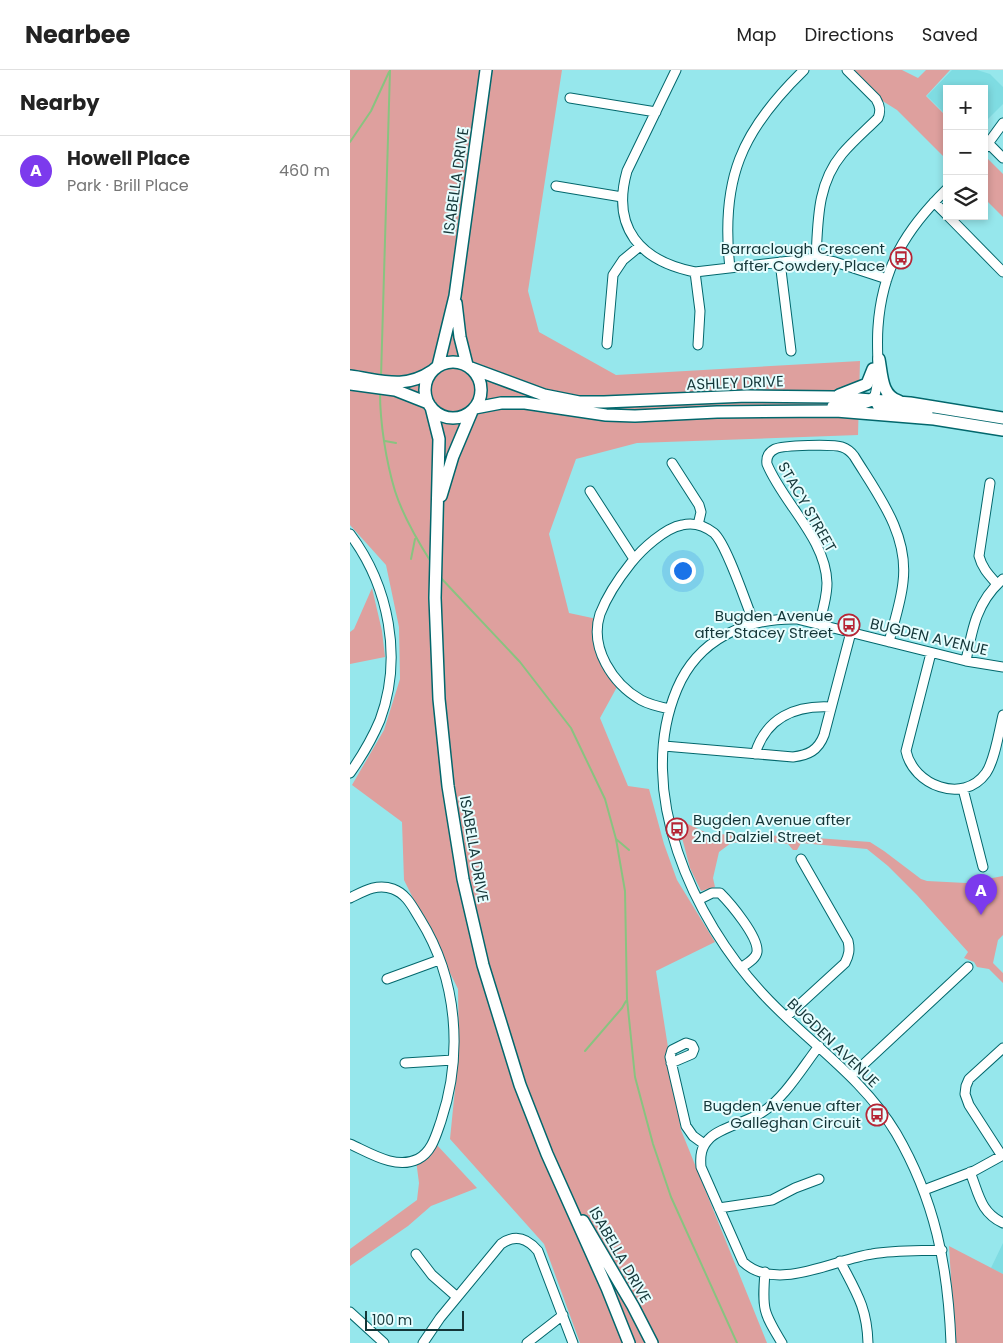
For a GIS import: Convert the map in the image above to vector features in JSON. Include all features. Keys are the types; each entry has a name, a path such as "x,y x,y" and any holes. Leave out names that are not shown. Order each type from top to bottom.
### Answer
{"main road":[{"name":"ISABELLA DRIVE","path":"436,368 455,296 486,70"},
{"name":"ISABELLA DRIVE","path":"455,296 460,337 469,367"},
{"path":"833,397 867,384 876,359"},
{"path":"876,359 885,391 891,399 910,403"},
{"path":"354,381 396,386 429,405 439,414 451,418 464,416 474,410 480,398 481,386 477,375 469,367 453,362 436,368 416,380 396,386"},
{"name":"ASHLEY DRIVE","path":"469,367 544,395 579,402 747,396 833,397 910,403 1003,418"},
{"path":"429,405 425,387 429,375 436,368"},
{"name":"ASHLEY DRIVE","path":"474,410 501,404 525,403 635,416 717,412 836,411 934,419 1003,430"},
{"name":"ISABELLA DRIVE","path":"429,405 439,439 435,598 437,666 448,786 463,879 483,965 507,1048 537,1131 629,1343"},
{"name":"ISABELLA DRIVE","path":"438,505 454,456 474,410"},
{"name":"ISABELLA DRIVE","path":"560,1183 633,1306 652,1343"}],"street":[{"path":"676,70 627,171 622,196 624,216 640,246 661,262 676,268 695,272 816,258 835,262 887,279"},
{"path":"730,268 727,217 732,181 740,159 755,126 769,106 804,70"},
{"path":"816,258 818,213 820,197 825,182 842,154 878,118 880,113 879,104 876,99 847,70"},
{"path":"570,98 656,112"},
{"path":"988,143 1003,123"},
{"path":"988,147 1003,158"},
{"path":"556,186 622,196"},
{"path":"943,193 914,223 892,263 881,302 872,388 874,400 878,407 975,420 1003,430"},
{"path":"934,202 943,211"},
{"path":"952,220 1003,272"},
{"path":"607,344 613,275 623,260 640,246"},
{"path":"780,262 791,351"},
{"path":"695,272 700,311 698,345"},
{"path":"717,412 740,406 854,406 874,400"},
{"name":"STACY STREET","path":"819,624 826,596 826,570 816,544 766,464 767,456 770,452 781,447 834,446 848,449 890,514 897,531 904,565 903,582 889,642"},
{"path":"672,463 699,505 698,525"},
{"path":"966,661 976,616 983,602 1000,582 985,571 979,556 990,483"},
{"path":"590,491 634,559"},
{"path":"670,709 647,703 627,690 607,667 601,654 598,640 600,614 611,592 634,559 654,541 673,528 685,524 707,528 720,540 754,623"},
{"path":"350,534 372,570 387,613 391,664 383,709 370,741 350,773"},
{"name":"BUGDEN AVENUE","path":"951,1343 949,1295 942,1250 934,1219 911,1159 894,1130 874,1102 851,1076 762,994 717,935 698,900 676,848 665,795 664,746 670,709 680,681 704,651 730,632 754,623 779,619 797,620 930,653 1003,667"},
{"path":"664,746 793,758 812,753 821,743 850,632"},
{"path":"930,653 906,751 908,760 920,775 934,784 950,790 963,789 978,782 987,771 1000,741 1003,714"},
{"path":"755,754 764,734 781,718 804,708 831,707"},
{"path":"963,789 982,868"},
{"path":"786,1017 853,953 801,859"},
{"path":"350,898 374,887 400,892 409,901 423,924 448,984 454,1035 453,1060 445,1108 437,1131 426,1153 416,1160 397,1162 387,1160 350,1144"},
{"path":"698,900 712,893 720,893 747,927 757,951 753,959 741,968"},
{"path":"387,978 439,960"},
{"path":"851,1076 968,967"},
{"path":"819,1046 772,1105 749,1119 714,1134 704,1144 700,1158 700,1167 743,1262 749,1267 765,1272 785,1274 807,1272 840,1261 874,1253 942,1250"},
{"path":"924,1190 970,1172 1003,1155 969,1105 965,1094 966,1086 970,1079 1003,1048"},
{"path":"405,1063 453,1060"},
{"path":"671,1063 686,1126 693,1136 704,1144"},
{"path":"970,1172 984,1209 993,1218 1003,1223"},
{"path":"719,1208 772,1200 795,1188 819,1180"},
{"path":"423,1343 440,1318 501,1244 507,1240 520,1239 530,1241 538,1251 573,1343"},
{"path":"416,1254 432,1275 457,1297"},
{"path":"840,1261 865,1311 868,1324 868,1343"},
{"path":"765,1272 764,1308 767,1318 782,1343"},
{"path":"350,1312 384,1343"},
{"path":"527,1343 563,1315"}],"shaded area":[{"path":"350,70 562,70 528,291 539,332 616,375 860,361 858,435 637,443 576,459 549,534 569,613 597,619 596,628 617,687 600,718 628,786 649,789 664,844 677,880 715,942 656,971 681,1130 767,1343 580,1343 544,1244 450,1139 459,1049 458,989 404,880 402,822 352,785 384,730 400,679 399,627 386,565 350,525"},
{"path":"848,70 902,70 918,78 926,70 950,70 926,96 943,113 943,156 897,110 881,100"},
{"path":"952,70 977,70 990,74 1003,87 1003,104 988,119 988,85 943,85 943,112 927,96"},
{"path":"988,159 1003,174 1003,217 988,202"},
{"path":"372,588 382,631 385,657 350,664 350,632 354,629"},
{"path":"677,819 709,834 790,836 870,842 921,879 927,881 966,883 1003,876 1003,935 998,940 993,963 1003,973 1003,983 989,969 977,967 974,962 964,958 968,952 917,895 888,866 867,849 801,843 797,850 793,850 788,844 762,841 731,843 719,852 713,878 715,887 701,891 690,868"},
{"path":"436,1144 477,1188 431,1206 408,1226 350,1266 350,1249 417,1200 419,1183 416,1160"},
{"path":"1003,1243 1003,1274 991,1268"},
{"path":"949,1246 1003,1274 1003,1343 955,1343"}],"waterway":[{"path":"381,377 390,70"},
{"path":"350,142 371,111 389,72"},
{"path":"380,392 384,442 395,491 411,528 431,562"},
{"path":"385,441 396,443"},
{"path":"411,559 415,539"},
{"path":"440,577 520,662 571,728 605,799 616,839 625,891 627,999 635,1077 653,1144 671,1197 737,1343"},
{"path":"616,839 629,850"},
{"path":"585,1051 626,1001"}],"place":[{"name":"Barraclough Crescent after Cowdery Place","path":"901,258"},
{"name":"Bugden Avenue after Stacey Street","path":"849,625"},
{"name":"Bugden Avenue after 2nd Dalziel Street","path":"677,829"},
{"name":"Howell Place","path":"981,915"},
{"name":"Bugden Avenue after Galleghan Circuit","path":"877,1115"}]}
